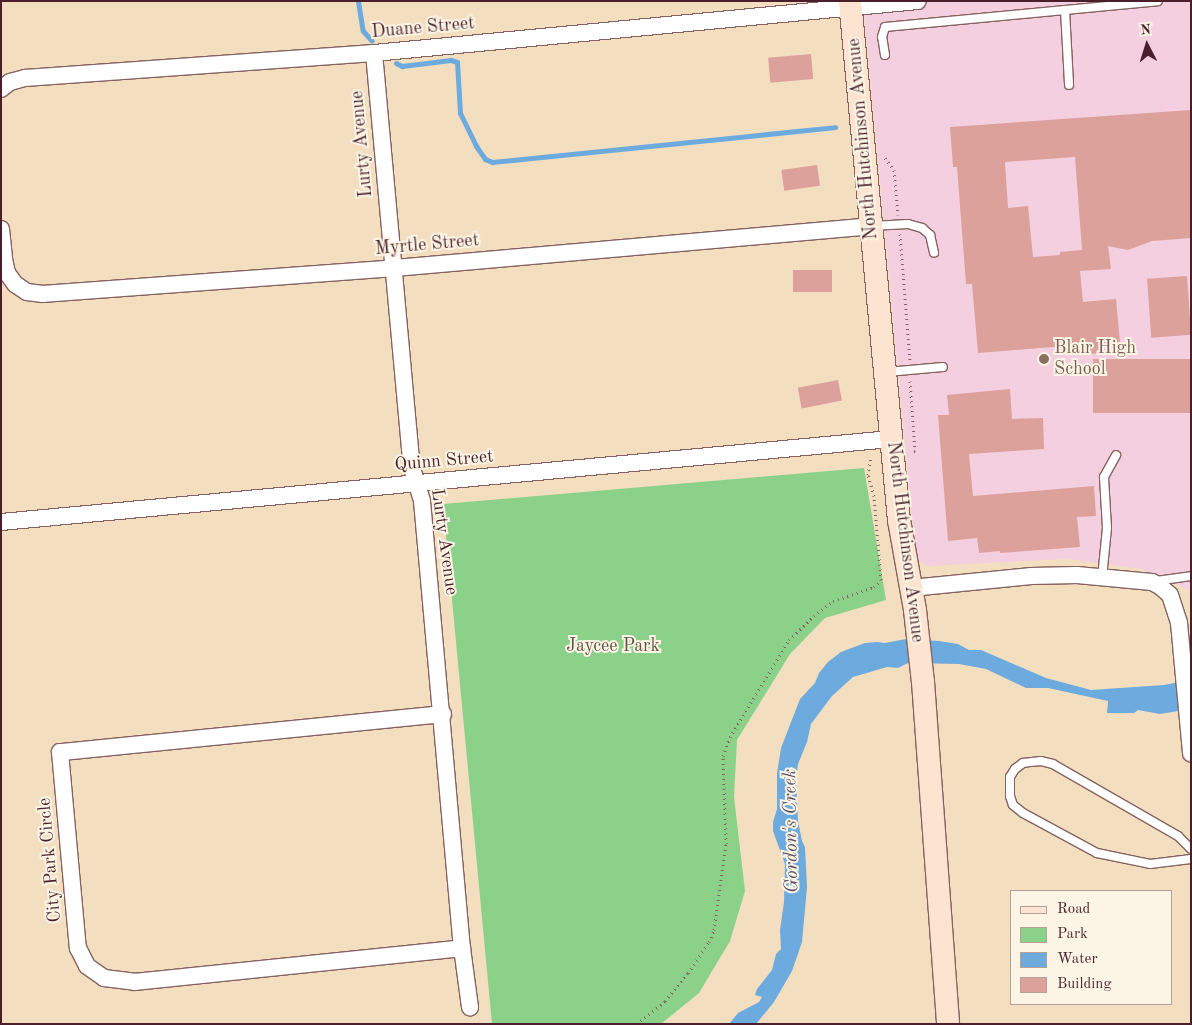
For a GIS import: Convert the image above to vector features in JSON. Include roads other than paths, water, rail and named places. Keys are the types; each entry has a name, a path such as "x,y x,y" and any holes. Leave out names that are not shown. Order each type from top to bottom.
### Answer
{"main road":[{"name":"North Hutchinson Avenue","path":"850,5 898,520 913,599 923,682 948,1024"}],"street":[{"name":"Duane Street","path":"1,89 10,82 25,78 374,53 850,5 918,1"},
{"name":"Lurty Avenue","path":"374,53 412,468 422,501 443,714 462,948 470,1007"},
{"name":"Myrtle Street","path":"1,230 7,273 15,284 27,292 43,294 394,268 871,226"},
{"name":"Quinn Street","path":"1,522 417,484 892,446"},
{"path":"913,599 1031,576 1077,576 1152,582 1170,595 1179,623 1191,753"},
{"name":"City Park Circle","path":"443,714 60,752 78,948 87,966 104,978 135,982 462,948"}],"lane":[{"path":"885,55 882,37 885,27 1158,1"},
{"path":"1065,10 1070,85"},
{"path":"871,226 898,224 916,226 927,230 933,240 934,253"},
{"path":"885,372 943,367"},
{"path":"1102,578 1107,528 1104,477 1116,455"},
{"path":"1152,582 1191,576"},
{"path":"1191,849 1178,836 1053,764 1041,761 1023,763 1015,768 1010,778 1010,796 1013,805 1022,814 1096,853 1127,861 1150,864 1191,859"}],"water":[{"name":"Gordon's Creek","path":"906,639 939,641 958,644 969,650 981,650 1046,678 1091,690 1164,685 1191,680 1191,709 1160,714 1138,710 1134,713 1107,713 1108,701 1048,688 1026,688 986,669 959,664 908,663 898,668 887,667 853,677 832,696 811,724 807,742 798,764 796,779 798,821 805,847 807,887 802,942 792,971 774,1002 756,1024 729,1024 738,1013 759,1002 762,997 755,995 757,989 772,970 776,954 781,949 780,930 784,902 785,864 773,831 773,822 777,809 777,773 781,748 800,699 815,683 819,673 828,662 841,652 865,643 885,643"}],"waterway":[{"path":"358,1 363,31 372,41"},
{"path":"396,63 402,66 451,60 457,62 460,113 476,146 485,159 492,162 835,127"}],"place":[{"name":"Blair High School","path":"1044,359"}],"park label":[{"name":"Jaycee Park","path":"613,646"}]}
